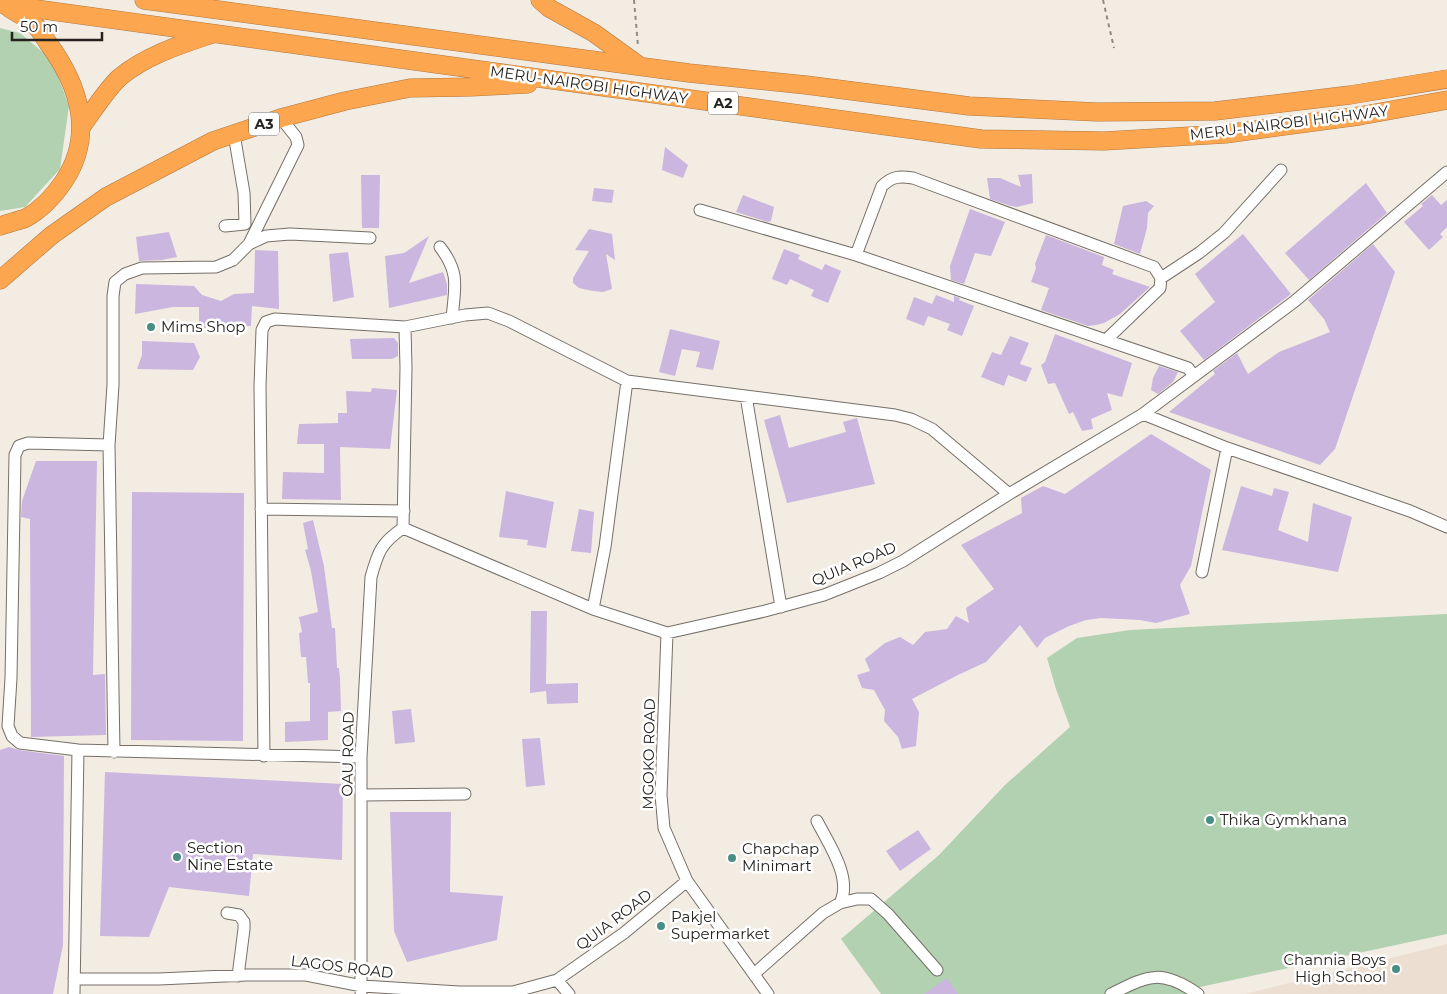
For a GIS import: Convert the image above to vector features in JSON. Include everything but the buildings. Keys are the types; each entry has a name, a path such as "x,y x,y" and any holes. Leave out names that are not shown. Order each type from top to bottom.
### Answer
{"highway":[{"name":"MERU-NAIROBI HIGHWAY","path":"144,0 741,79 806,85 969,106 1097,112 1215,111 1350,95 1447,79"},
{"path":"540,0 549,8 594,33 640,66"},
{"name":"MERU-NAIROBI HIGHWAY","path":"2,4 990,139 1104,141 1225,134 1359,116 1447,100"},
{"path":"0,226 26,218 53,198 72,170 79,148 82,126 78,101 70,77 54,51 34,24 2,4"},
{"path":"82,126 115,83 142,62 164,51 216,32"},
{"name":"A3","path":"0,280 52,235 106,198 213,141 281,118 345,100 410,88 569,82"}],"street":[{"path":"114,752 109,445 115,282 125,274 142,268 216,267 233,260 249,244 298,145 296,137 281,118"},
{"path":"225,226 245,224 244,193 234,134"},
{"path":"1161,278 1200,253 1224,233 1281,170"},
{"name":"QUIA ROAD","path":"667,634 824,595 895,565 1143,414 1295,301 1447,172"},
{"path":"856,255 882,186 891,178 903,176 913,178 1154,267 1161,278 1160,288 1107,339"},
{"path":"700,210 856,255 1107,339 1188,368 1194,376"},
{"path":"249,244 266,236 290,234 370,238"},
{"path":"440,247 452,264 454,274 452,318"},
{"path":"264,756 260,386 262,330 266,322 275,319 405,326 488,314 509,321 627,380 895,415 911,419 932,429 1009,494"},
{"path":"405,326 404,528 593,609 667,634"},
{"path":"593,609 605,547 627,380"},
{"path":"746,396 781,607"},
{"path":"1143,414 1227,448 1410,511 1447,527"},
{"path":"109,445 28,443 19,446 16,454 12,678 8,726 12,736 20,743 78,750 361,757"},
{"path":"1202,572 1227,448"},
{"path":"262,508 404,511"},
{"name":"OAU ROAD","path":"362,990 361,757 371,577 377,556 388,539 404,528"},
{"name":"MGOKO ROAD","path":"667,634 661,795 664,828 687,881 768,994"},
{"path":"74,994 78,750"},
{"path":"362,795 465,794"},
{"path":"817,821 840,866 844,886 840,903"},
{"name":"QUIA ROAD","path":"557,980 624,933 687,881"},
{"path":"754,974 823,913 840,903 856,899 871,899 888,914 937,970"},
{"path":"227,913 239,916 244,922 238,976"},
{"name":"LAGOS ROAD","path":"74,979 183,979 306,975 362,990 459,992 513,992 557,980"},
{"path":"1111,994 1152,976 1171,979 1198,994"},
{"path":"557,980 569,994"}],"path":[{"path":"634,0 640,66"},
{"path":"1103,0 1114,48"}],"shaded area":[{"name":"Channia Boys High School","path":"1447,944 1447,994 1245,994"}],"green space":[{"path":"0,28 20,33 52,60 69,106 60,169 25,207 0,211"},
{"name":"Thika Gymkhana","path":"1447,614 1447,934 1191,989 1191,994 881,994 841,939 939,855 1005,785 1070,727 1047,658 1077,638 1130,630"}],"place":[{"name":"Mims Shop","path":"151,327"},
{"name":"Thika Gymkhana","path":"1210,820"},
{"name":"Section Nine Estate","path":"177,857"},
{"name":"Chapchap Minimart","path":"732,858"},
{"name":"Pakjel Supermarket","path":"661,926"},
{"name":"Channia Boys High School","path":"1396,969"}]}
